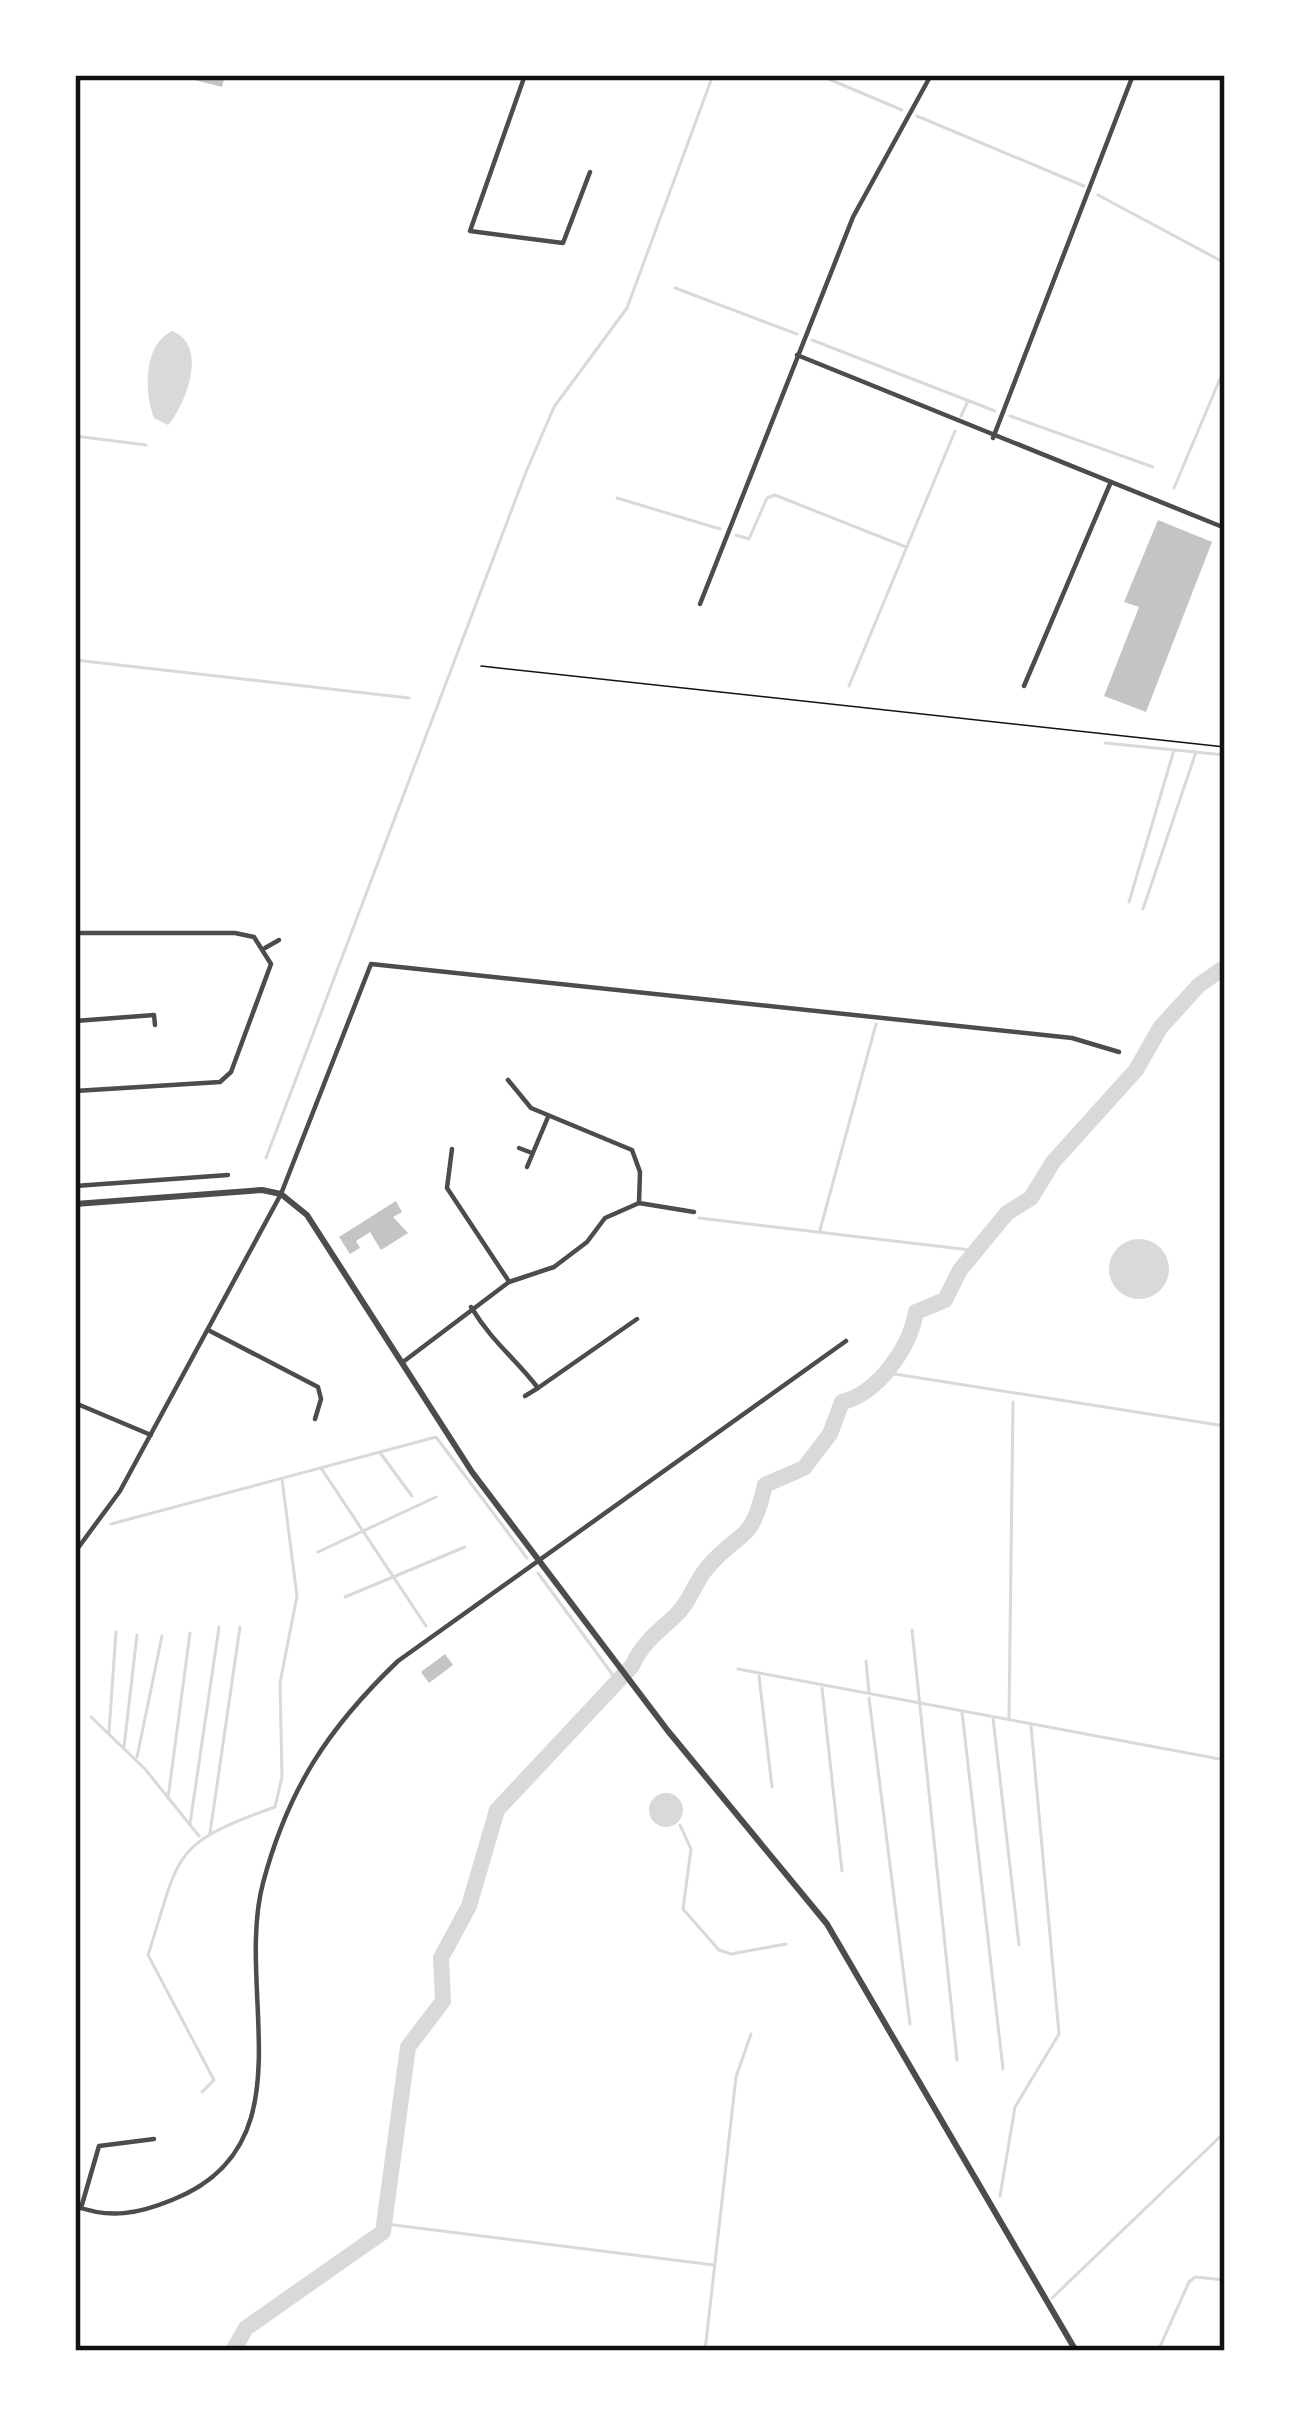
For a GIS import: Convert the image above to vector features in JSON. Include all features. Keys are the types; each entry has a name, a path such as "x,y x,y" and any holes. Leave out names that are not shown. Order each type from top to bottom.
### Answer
{"street":[{"path":"525,75 470,231 563,243 590,172"},
{"path":"700,604 853,217 932,75"},
{"path":"993,438 1133,75"},
{"path":"797,356 1225,528"},
{"path":"1024,686 1110,484"},
{"path":"75,933 214,932 254,937 266,949 271,964 231,1072 220,1082 75,1091"},
{"path":"266,949 279,940"},
{"path":"75,1552 151,1435 281,1194 371,964 1072,1038 1119,1052"},
{"path":"75,1022 154,1015 155,1025"},
{"path":"508,1080 521,1102 632,1150 640,1172 639,1203"},
{"path":"526,1167 548,1115"},
{"path":"520,1148 532,1154"},
{"path":"452,1149 447,1188 509,1282"},
{"path":"449,1165 461,1167"},
{"path":"75,1186 228,1175"},
{"path":"75,1204 262,1190 281,1194 307,1216 472,1472 668,1731 838,1941 1076,2351"},
{"path":"403,1362 509,1282 554,1268 586,1242 605,1218 639,1203 694,1212"},
{"path":"471,1307 496,1349 521,1367 538,1388"},
{"path":"525,1396 637,1319"},
{"path":"208,1329 318,1387 321,1399 315,1419"},
{"path":"621,1329 627,1338"},
{"path":"154,2139 99,2146 78,2207 110,2216 149,2209 197,2189 231,2157 260,2088 253,1963 261,1895 304,1770 398,1661 846,1341"},
{"path":"75,1403 151,1435"}],"path":[{"path":"481,666 1225,747"}],"shaded area":[{"path":"172,331 183,338 192,361 187,390 168,425 154,418 148,370 156,347"},
{"path":"1139,1239 1160,1248 1169,1269 1160,1290 1139,1299 1118,1290 1109,1269 1118,1248"},
{"path":"666,1793 678,1798 683,1810 678,1822 666,1827 654,1822 649,1810 654,1798"}],"building":[{"path":"192,75 225,75 222,87 191,79"},
{"path":"1158,520 1212,542 1146,712 1104,696 1139,607 1124,602"},
{"path":"396,1201 402,1212 393,1217 408,1233 381,1250 370,1232 356,1241 360,1248 350,1254 339,1237"},
{"path":"445,1654 453,1665 429,1683 421,1672"}],"waterway":[{"path":"266,1158 526,472 554,407 627,308 713,75"},
{"path":"819,75 902,110"},
{"path":"917,116 1084,186"},
{"path":"1098,195 1225,263"},
{"path":"675,288 797,334"},
{"path":"812,340 995,411"},
{"path":"1174,488 1225,367"},
{"path":"961,416 968,401"},
{"path":"1010,416 1153,467"},
{"path":"849,686 955,431"},
{"path":"75,436 146,445"},
{"path":"736,535 749,539 767,498 775,495 906,547"},
{"path":"617,498 720,529"},
{"path":"75,660 409,698"},
{"path":"1105,743 1225,755"},
{"path":"1129,902 1174,750"},
{"path":"1143,909 1196,752"},
{"path":"233,2351 246,2328 383,2232 408,2047 443,2001 441,1958 469,1906 497,1810 632,1666 645,1644 680,1611 707,1568 749,1528 765,1485 804,1468 830,1434 842,1402 868,1389 891,1367 916,1312 945,1300 960,1270 1007,1213 1031,1198 1053,1162 1136,1070 1160,1028 1199,985 1225,967"},
{"path":"820,1230 876,1024"},
{"path":"699,1218 979,1251"},
{"path":"882,1372 1225,1426"},
{"path":"1009,1718 1013,1402"},
{"path":"111,1524 436,1437 527,1558"},
{"path":"381,1454 412,1496"},
{"path":"321,1468 426,1626"},
{"path":"202,2092 214,2080 148,1955 184,1857 215,1832 275,1807 282,1777 280,1683 297,1596 282,1479"},
{"path":"318,1552 436,1497"},
{"path":"345,1597 465,1547"},
{"path":"538,1573 618,1682"},
{"path":"190,1824 219,1627"},
{"path":"210,1833 240,1627"},
{"path":"912,1630 957,2060"},
{"path":"109,1732 116,1632"},
{"path":"168,1798 190,1633"},
{"path":"124,1747 137,1635"},
{"path":"137,1757 162,1636"},
{"path":"866,1661 869,1692"},
{"path":"738,1669 1225,1760"},
{"path":"759,1676 772,1787"},
{"path":"822,1688 842,1871"},
{"path":"869,1698 910,2024"},
{"path":"962,1712 1003,2069"},
{"path":"91,1717 145,1769 199,1836"},
{"path":"993,1718 1019,1945"},
{"path":"1000,2196 1015,2107 1059,2034 1031,1726"},
{"path":"680,1825 691,1849 683,1909 719,1950 731,1954 786,1944"},
{"path":"705,2351 736,2077 751,2034"},
{"path":"1052,2298 1225,2132"},
{"path":"386,2224 714,2265"},
{"path":"1158,2351 1189,2282 1195,2277 1225,2280"}]}
